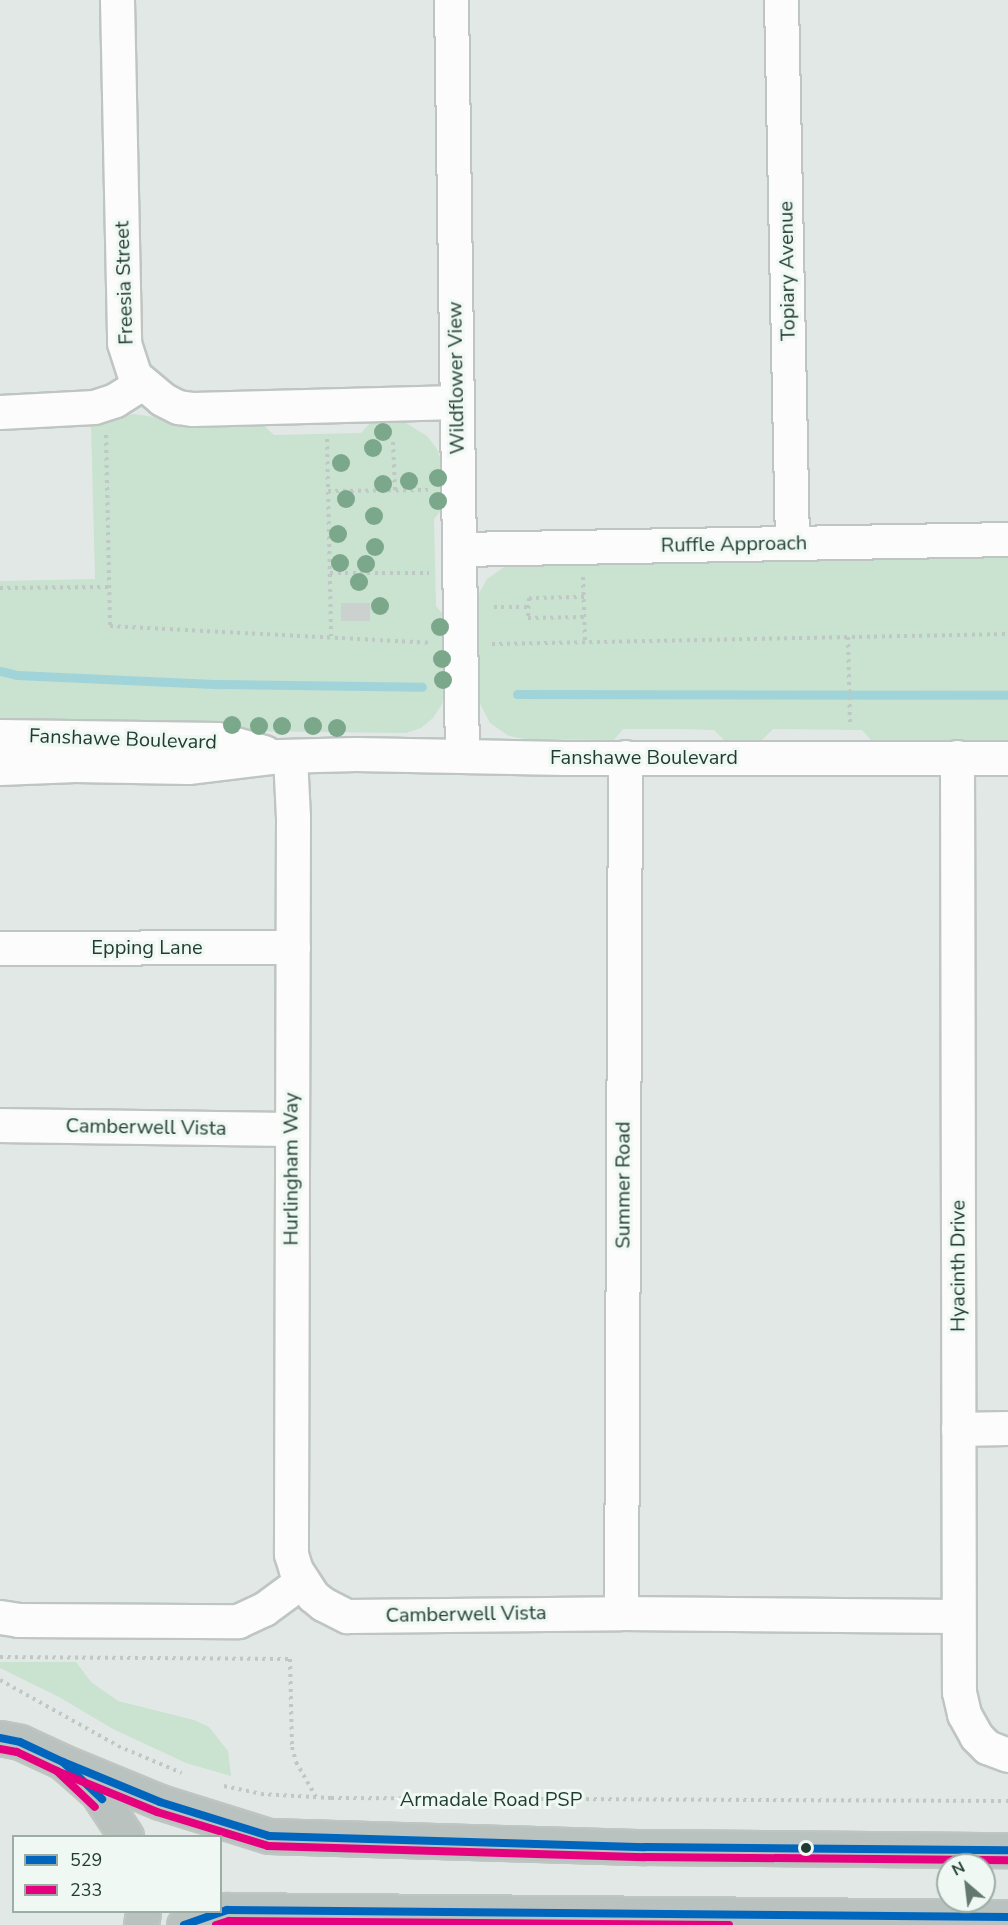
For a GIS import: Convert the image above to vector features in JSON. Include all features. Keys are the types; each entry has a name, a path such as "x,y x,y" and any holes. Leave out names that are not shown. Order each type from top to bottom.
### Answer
{"highway":[{"path":"0,1738 20,1742 160,1802 269,1836 645,1847 1008,1850"},
{"path":"63,1762 97,1792 125,1835"},
{"path":"222,1912 1008,1917"},
{"path":"184,1925 218,1913"}],"street":[{"name":"Freesia Street","path":"117,0 124,343 130,365 142,383 162,399 178,407 193,409 457,402"},
{"name":"Wildflower View","path":"451,0 462,756"},
{"name":"Topiary Avenue","path":"782,0 792,543"},
{"path":"0,412 94,407 115,400 142,383"},
{"name":"Ruffle Approach","path":"459,549 1008,539"},
{"name":"Fanshawe Boulevard","path":"0,736 217,739 285,756"},
{"name":"Fanshawe Boulevard","path":"0,768 75,765 188,767 285,756 356,754 1008,758"},
{"name":"Hurlingham Way","path":"285,756 293,946 291,1554 302,1581"},
{"name":"Summer Road","path":"621,1613 625,757"},
{"name":"Hyacinth Drive","path":"957,757 959,1692 964,1714 976,1736 987,1747 1006,1755"},
{"name":"Epping Lane","path":"0,948 293,946"},
{"name":"Camberwell Vista","path":"0,1125 291,1129"},
{"path":"958,1429 1008,1428"},
{"path":"0,1617 18,1620 238,1621 264,1609 302,1581"},
{"name":"Camberwell Vista","path":"302,1581 323,1604 347,1616 621,1613 958,1616"}],"path":[{"path":"106,425 110,626 431,643"},
{"path":"327,439 332,636"},
{"path":"393,442 394,490"},
{"path":"328,491 429,490"},
{"path":"330,573 430,573"},
{"path":"583,576 585,642"},
{"path":"0,588 109,586"},
{"path":"584,597 528,598 528,618 584,617"},
{"path":"494,607 528,607"},
{"path":"492,644 1008,634"},
{"path":"848,637 850,722"},
{"path":"0,1657 290,1659 292,1747 297,1762 316,1797"},
{"path":"0,1680 118,1746 184,1774"},
{"name":"Armadale Road PSP","path":"216,1784 261,1794 316,1797 1008,1801"}],"green space":[{"path":"133,414 169,419 261,423 274,435 361,433 371,422 386,421 406,423 427,436 437,449 443,465 444,507 434,519 436,606 447,619 447,681 442,704 433,718 421,728 406,733 0,728 0,581 95,579 91,424"},
{"path":"1008,553 1008,741 872,741 862,730 773,729 762,740 724,740 714,730 682,729 623,729 614,740 525,739 509,736 490,723 477,698 476,599 487,579 507,565"},
{"path":"0,1662 76,1662 91,1682 118,1701 194,1720 209,1727 228,1751 231,1776 186,1763 113,1729 59,1697 0,1668"}],"building":[{"path":"341,603 370,603 370,621 341,621"}],"waterway":[{"path":"0,671 17,675 219,684 422,687"},
{"path":"517,694 1008,695"}],"transit line":[{"name":"529","path":"0,1738 20,1742 63,1762 102,1799"},
{"name":"233","path":"0,1749 17,1752 57,1771 95,1807"},
{"name":"529","path":"63,1762 160,1802 269,1836 645,1847 1008,1850"},
{"name":"233","path":"59,1772 157,1812 268,1846 645,1857 1008,1860"},
{"name":"529","path":"222,1912 1008,1917"},
{"name":"529","path":"184,1925 218,1913"},
{"name":"233","path":"216,1925 229,1921 729,1925"}]}
